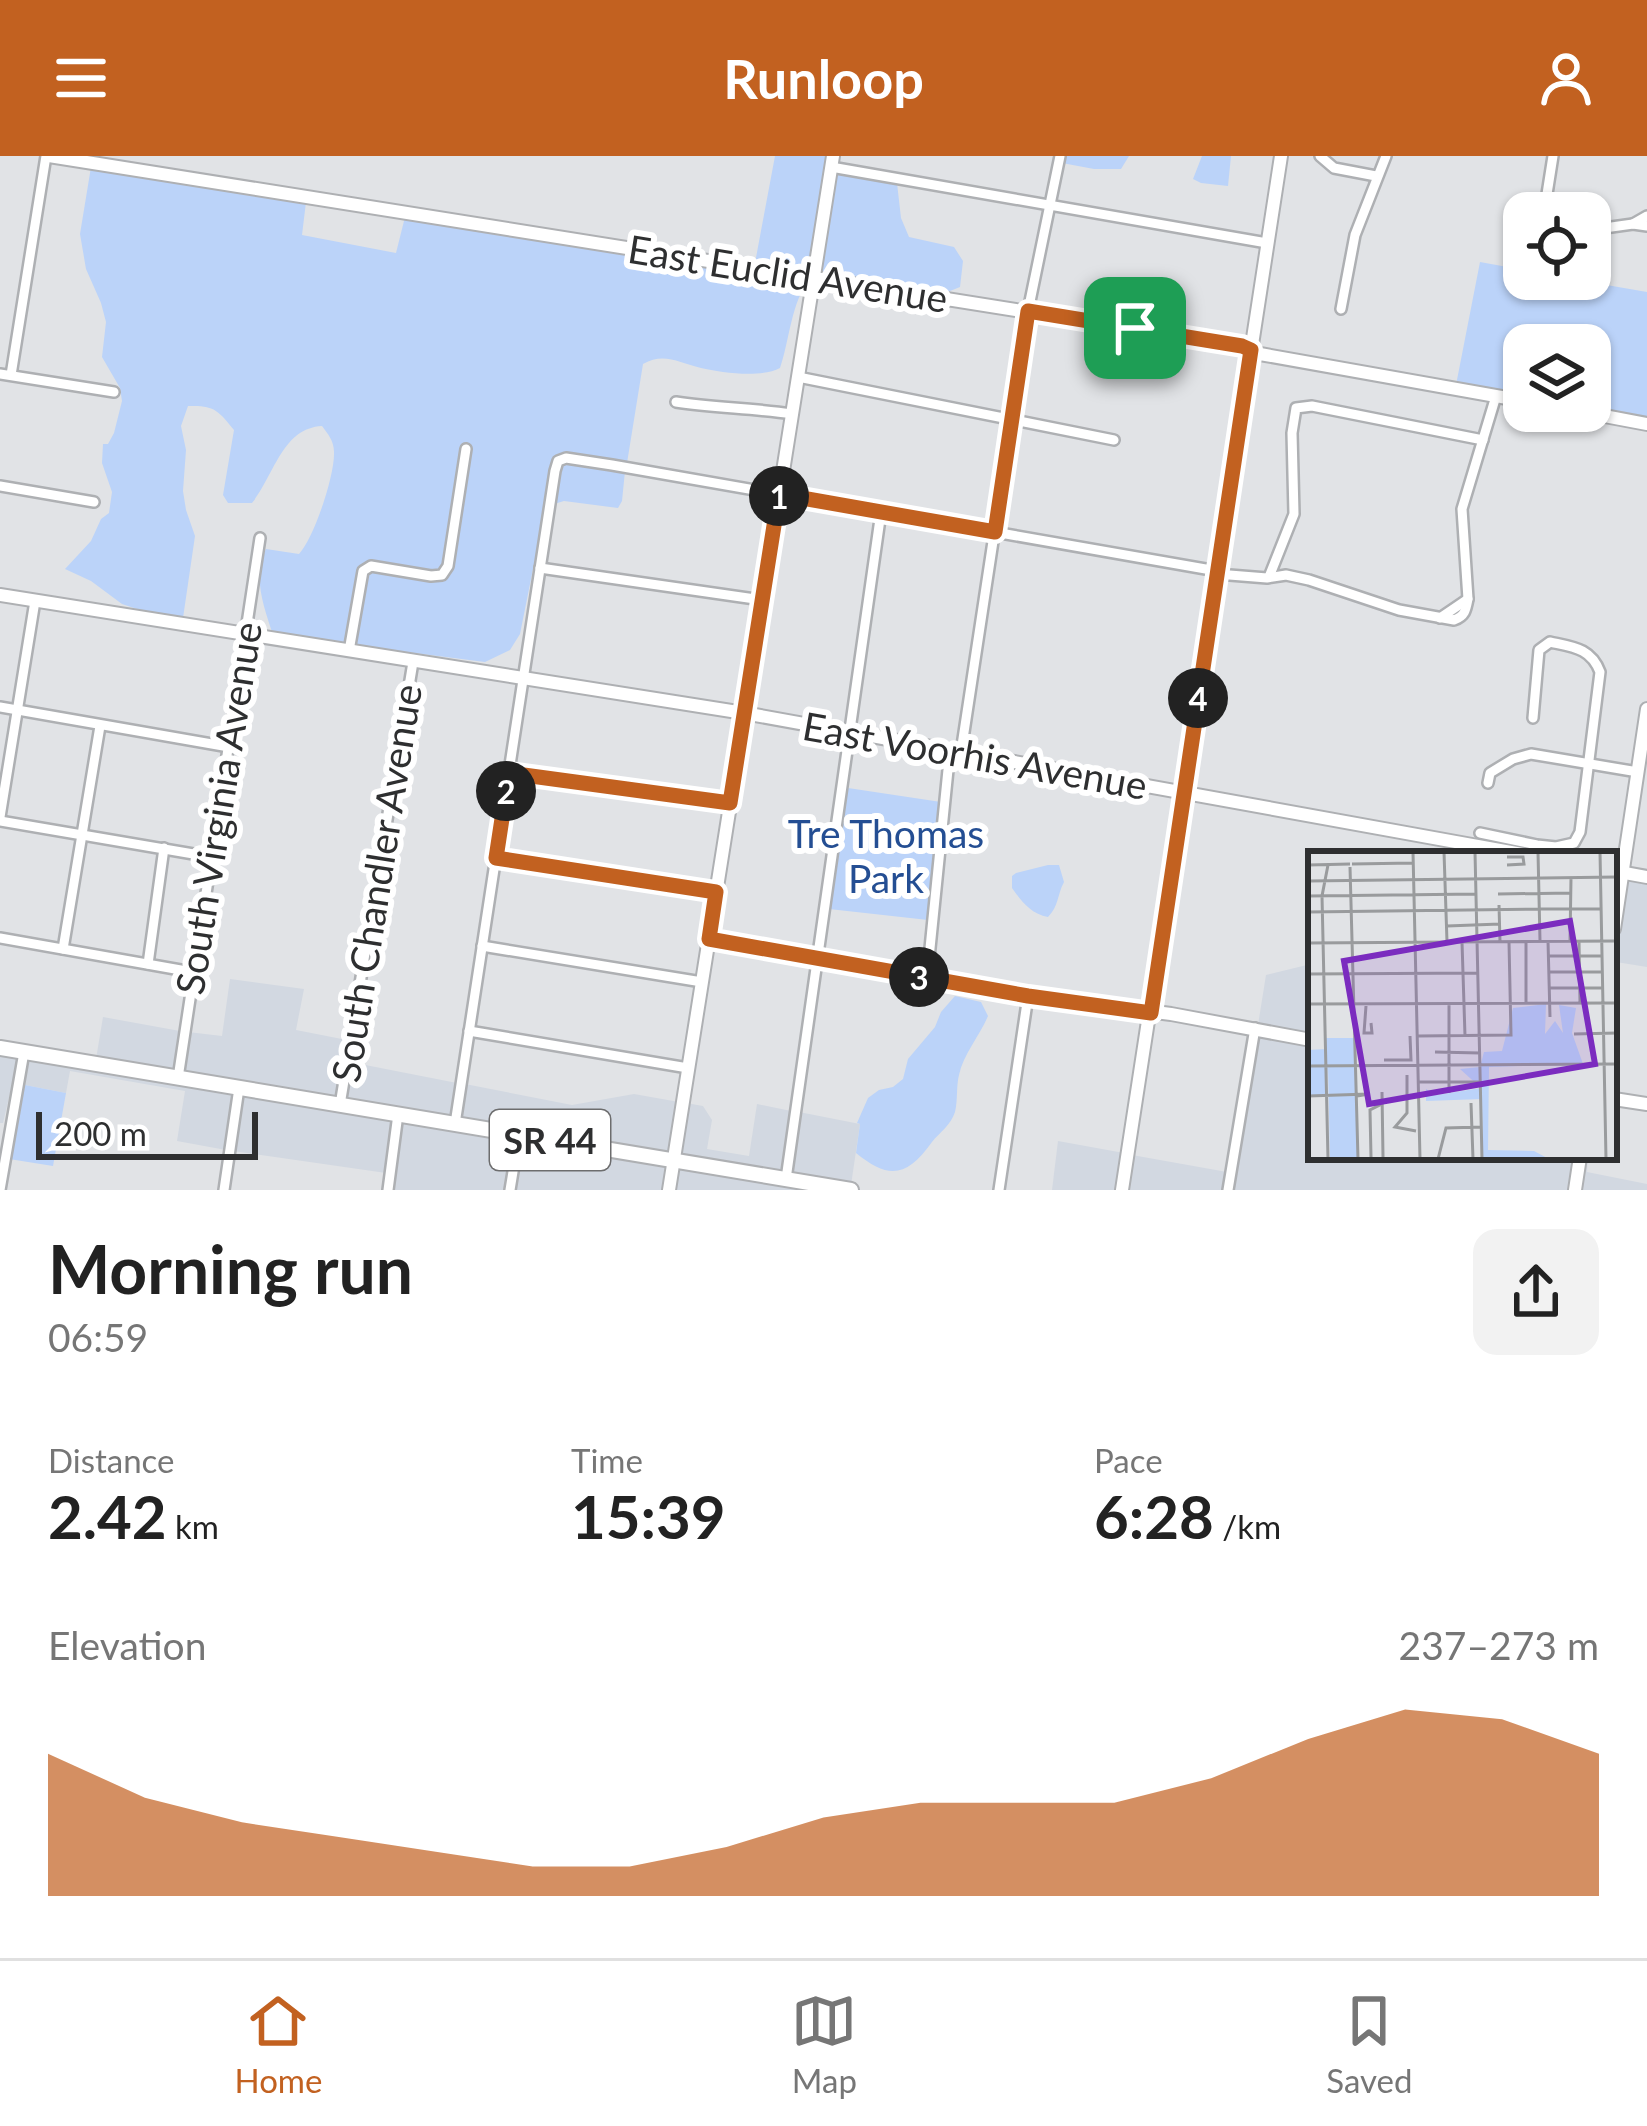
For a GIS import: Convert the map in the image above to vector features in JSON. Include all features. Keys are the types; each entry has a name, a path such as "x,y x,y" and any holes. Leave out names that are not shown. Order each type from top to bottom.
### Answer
{"main road":[{"name":"SR 44","path":"0,1048 851,1190"}],"street":[{"name":"East Euclid Avenue","path":"47,156 1242,346 1503,397"},
{"path":"47,156 6,375 114,392"},
{"path":"927,978 956,752 1028,311 1060,156"},
{"path":"1122,1190 1281,156"},
{"path":"1320,156 1334,168 1376,176"},
{"path":"1341,309 1351,248 1386,156"},
{"path":"1547,192 1553,156"},
{"path":"669,1190 832,162 1267,243"},
{"path":"1634,224 1647,216"},
{"path":"1611,227 1647,226"},
{"path":"798,376 1114,440"},
{"path":"455,1124 559,461 566,458 779,494 1217,573 1286,575 1399,610 1454,620 1466,610 1468,599 1462,508 1496,396"},
{"path":"676,402 792,414"},
{"path":"1269,578 1294,514 1296,408 1312,406 1484,440"},
{"path":"1611,417 1647,424"},
{"path":"349,651 363,571 371,566 431,576 442,575 448,566 466,449"},
{"path":"0,486 94,502"},
{"path":"785,1179 881,512"},
{"name":"South Virginia Avenue","path":"178,1078 260,538"},
{"path":"540,568 763,600"},
{"name":"East Voorhis Avenue","path":"0,595 744,713 1505,851"},
{"path":"34,601 0,819 211,857"},
{"path":"1480,833 1556,847 1574,844 1580,832 1600,672 1595,659 1586,651 1550,642 1539,650 1533,718"},
{"name":"South Chandler Avenue","path":"340,1105 413,662"},
{"path":"0,707 229,747"},
{"path":"1647,710 1618,872 1647,877"},
{"path":"63,949 100,726"},
{"path":"1488,783 1490,773 1531,754 1638,772"},
{"path":"509,773 730,803"},
{"path":"148,964 164,848"},
{"path":"496,858 716,892"},
{"path":"0,938 192,971"},
{"path":"709,939 1308,1039"},
{"path":"482,946 702,982"},
{"path":"999,1190 1028,996"},
{"path":"1228,1190 1255,1028"},
{"path":"469,1031 688,1068"},
{"path":"0,1190 24,1052"},
{"path":"224,1190 239,1088"},
{"path":"1617,1099 1647,1104"},
{"path":"388,1190 398,1114"},
{"path":"510,1190 519,1135"},
{"path":"1575,1190 1580,1160"}],"shaded area":[{"path":"1626,877 1647,881 1647,967 1617,962"},
{"path":"1308,965 1308,1035 1258,1025 1266,975"},
{"path":"230,979 304,989 296,1030 347,1040 336,1100 182,1074 188,1032 222,1036"},
{"path":"103,1017 180,1031 174,1073 96,1059"},
{"path":"1258,1034 1308,1044 1308,1160 1576,1160 1571,1190 1232,1190"},
{"path":"0,1052 19,1055 3,1123 0,1123"},
{"path":"27,1057 235,1091 226,1150 177,1141 185,1091 70,1071 66,1093 25,1085 17,1126 11,1125"},
{"path":"350,1062 457,1083 452,1119 344,1101"},
{"path":"465,1084 572,1105 634,1094 679,1102 670,1155 459,1120"},
{"path":"242,1093 394,1118 386,1173 233,1151"},
{"path":"686,1103 703,1106 712,1120 707,1149 749,1156 757,1104 791,1111 782,1174 678,1157"},
{"path":"799,1112 860,1124 851,1185 790,1175"},
{"path":"401,1119 515,1138 507,1190 392,1190"},
{"path":"522,1139 669,1164 665,1190 514,1190"},
{"path":"1058,1141 1124,1153 1118,1190 1052,1190"},
{"path":"1132,1155 1227,1172 1224,1190 1126,1190"},
{"path":"1584,1160 1588,1160 1587,1172 1647,1184 1647,1190 1579,1190"},
{"path":"677,1165 825,1190 673,1190"}],"green space":[{"path":"775,156 826,156 811,272 755,263"},
{"path":"1064,156 1129,156 1121,169 1094,169 1062,163"},
{"path":"1202,156 1231,156 1228,186 1193,179"},
{"path":"91,167 306,202 302,235 396,253 405,217 809,282 795,310 780,368 742,374 672,360 643,364 627,463 566,454 555,459 520,634 510,650 485,662 273,635 261,592 262,560 266,549 299,554 311,535 333,462 333,444 322,426 308,429 288,444 252,503 228,503 223,495 234,430 215,410 188,406 181,426 186,450 183,491 195,536 183,618 161,617 122,604 65,569 109,513 112,492 102,463 103,444 114,433 122,401 102,357 106,322 86,269 80,234"},
{"path":"834,172 897,183 901,218 909,237 954,247 963,261 960,287 945,293 818,273"},
{"path":"1480,262 1503,266 1503,300 1611,300 1611,286 1647,292 1647,419 1611,413 1611,324 1503,324 1503,393 1456,385"},
{"path":"562,463 625,471 618,508 564,501 554,504"},
{"name":"Tre Thomas Park","path":"848,788 941,802 928,920 829,909"},
{"path":"1059,865 1064,882 1048,917 1023,903 1012,888 1012,876"},
{"path":"955,996 981,1002 988,1016 961,1068 953,1117 906,1168 878,1168 856,1153 857,1123 868,1098 903,1079 908,1059"},
{"path":"25,1085 66,1093 53,1166 3,1158 11,1125 17,1125"}],"route":[{"path":"1028,311 1135,328 1251,350 1151,1013 709,939 716,892 496,858 509,773 730,803 779,494 995,532 1028,311"}]}
